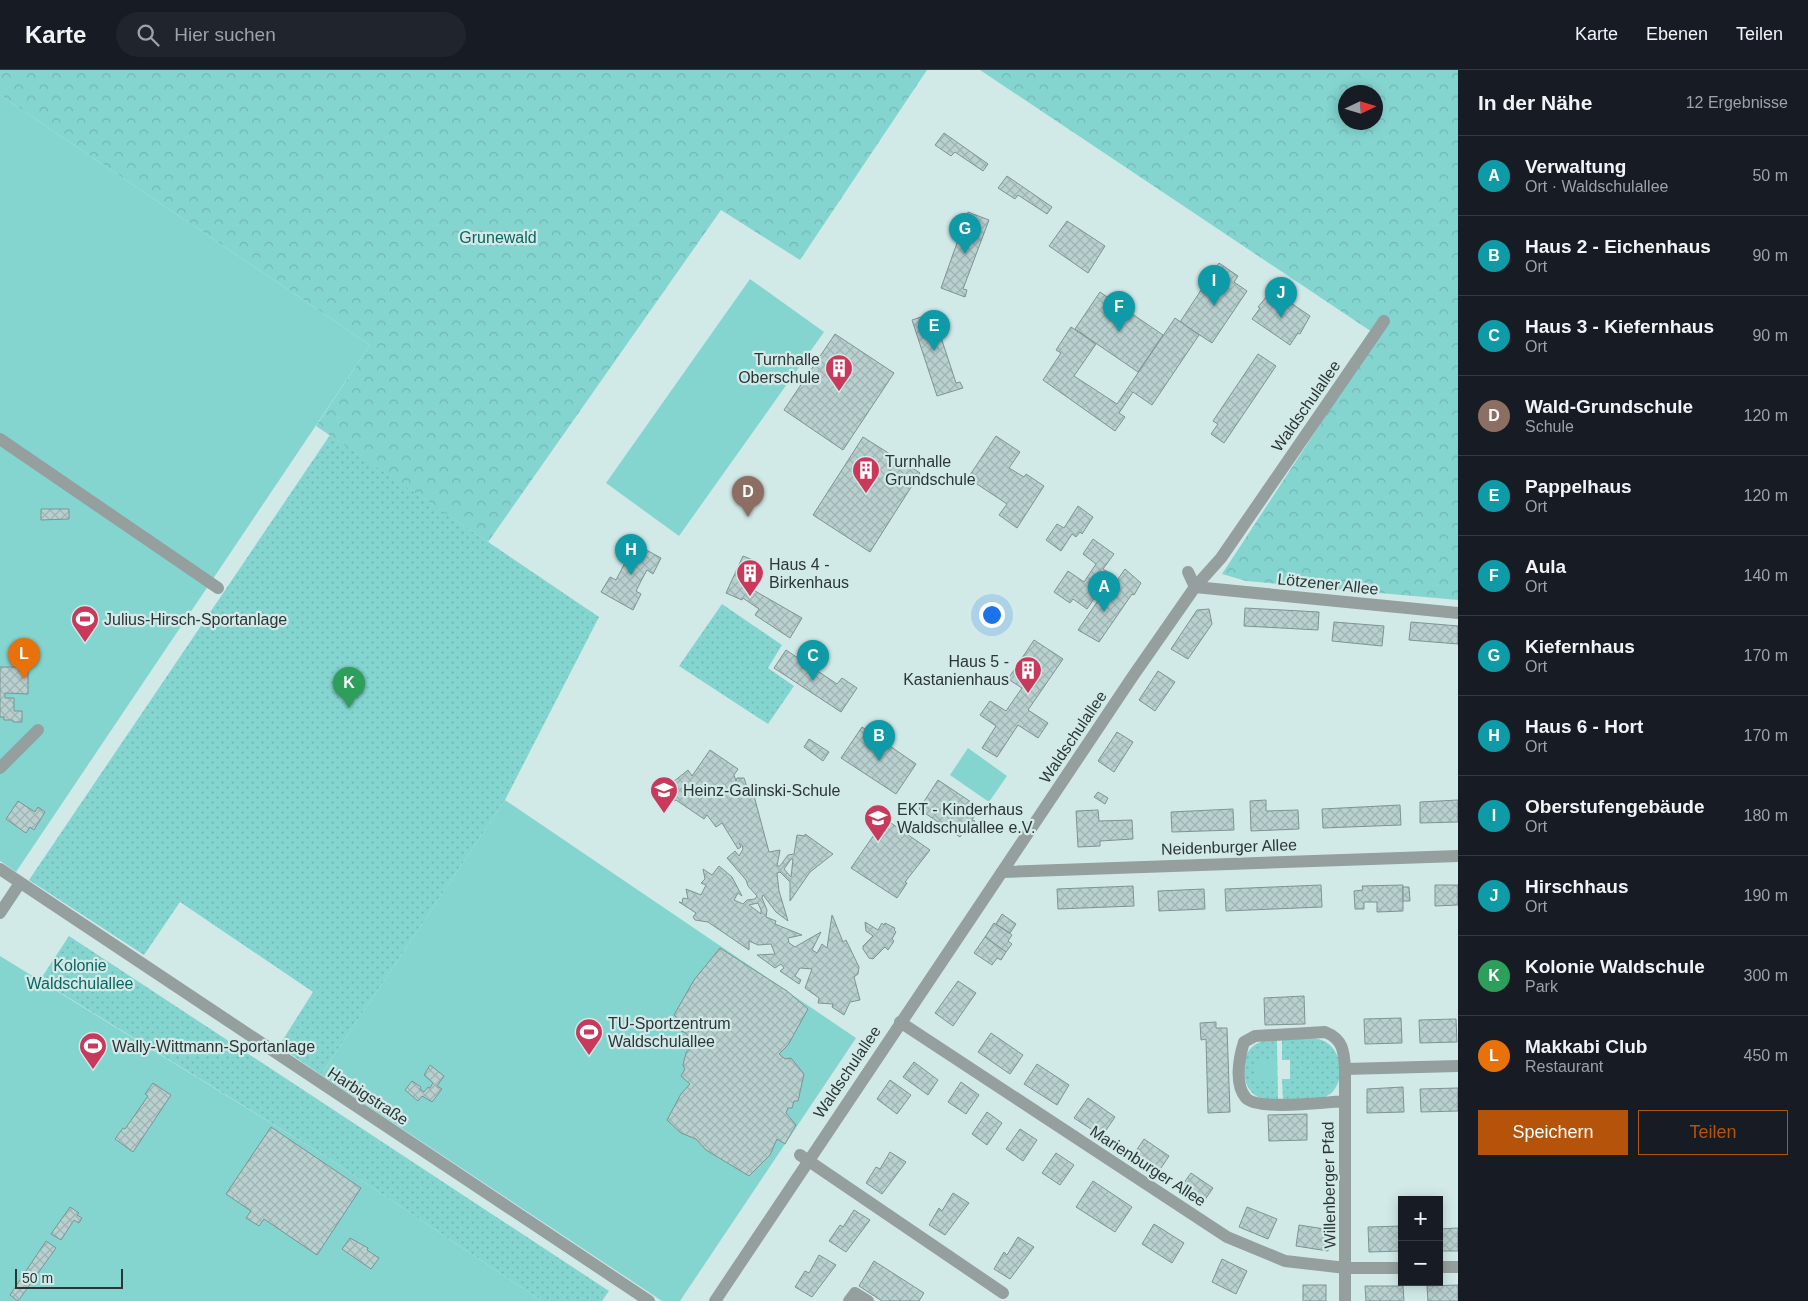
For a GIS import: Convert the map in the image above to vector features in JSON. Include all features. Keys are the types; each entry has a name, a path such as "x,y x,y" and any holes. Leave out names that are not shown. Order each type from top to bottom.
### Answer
{"street":[{"name":"Waldschulallee","path":"715,1301 804,1157 900,1022 1002,872 1128,673 1195,587 1221,558 1384,322"},
{"path":"0,438 218,588"},
{"path":"1188,572 1195,587"},
{"name":"Lötzener Allee","path":"1195,587 1458,613"},
{"path":"0,768 38,730"},
{"name":"Neidenburger Allee","path":"1002,872 1458,856"},
{"name":"Harbigstraße","path":"0,870 367,1108 649,1301"},
{"path":"0,913 20,883"},
{"name":"Marienburger Allee","path":"900,1022 1227,1237 1285,1261 1346,1268 1398,1268"},
{"name":"Willenberger Pfad","path":"1345,1101 1261,1105 1247,1099 1240,1088 1239,1057 1244,1042 1255,1036 1325,1032 1336,1036 1344,1049 1345,1069 1346,1268 1345,1301"},
{"path":"1345,1069 1458,1066"},
{"path":"804,1157 1003,1293"},
{"path":"1443,1267 1458,1267"},
{"path":"849,1301 855,1293 868,1301"}],"green space":[{"name":"Grunewald","path":"0,70 927,70 800,260 721,210 488,542 316,426 370,345 0,95"},
{"path":"980,70 1458,70 1458,600 1246,581 1222,574 1378,336"},
{"name":"Julius-Hirsch-Sportanlage","path":"0,95 370,345 16,872 0,861"},
{"path":"750,279 824,332 679,536 606,483"},
{"path":"330,435 599,617 505,800 321,1075 279,1046 313,992 180,902 144,955 29,880"},
{"path":"722,604 782,645 768,668 794,686 768,724 679,666"},
{"path":"968,748 1007,776 989,802 950,775"},
{"name":"TU-Sportzentrum Waldschulallee","path":"505,800 856,1038 680,1301 662,1301 321,1075"},
{"name":"Kolonie Waldschulallee","path":"69,936 609,1291 602,1301 542,1301 331,1160 40,980"},
{"name":"Wally-Wittmann-Sportanlage","path":"0,956 331,1160 542,1301 0,1301"},
{"path":"1277,1039 1278,1101 1258,1097 1248,1088 1244,1074 1245,1060 1251,1048 1263,1041"},
{"path":"1282,1039 1314,1039 1324,1041 1331,1046 1336,1053 1340,1071 1336,1088 1330,1094 1317,1099 1283,1100 1282,1079 1290,1079 1290,1060 1282,1060"},
{"path":"1277,1059 1277,1080 1256,1080 1256,1060"}],"building":[{"path":"944,133 988,164 983,171 955,152 951,156 935,145"},
{"path":"1007,176 1052,207 1047,214 1018,195 1015,199 998,188"},
{"path":"968,212 989,220 963,289 967,290 965,297 941,288"},
{"path":"1067,221 1105,246 1088,273 1049,246"},
{"path":"1219,263 1238,276 1234,282 1247,291 1212,343 1180,322"},
{"path":"1272,290 1310,316 1300,334 1298,333 1290,345 1252,319 1260,308 1258,307"},
{"path":"1100,292 1163,335 1138,372 1075,329"},
{"path":"933,313 956,383 960,382 963,388 937,396 912,320"},
{"path":"1175,318 1199,335 1152,405 1133,392 1119,413 1125,417 1115,431 1043,380 1061,353 1056,350 1071,327 1096,344 1074,376 1117,404"},
{"name":"Turnhalle Oberschule","path":"835,334 894,373 843,450 784,410"},
{"path":"1258,354 1276,366 1224,443 1211,434 1218,424 1213,421"},
{"path":"996,436 1020,452 1009,468 1024,477 1026,474 1044,486 1017,528 999,515 1007,504 968,478"},
{"name":"Turnhalle Grundschule","path":"863,437 920,473 870,552 813,515"},
{"path":"1078,506 1093,517 1082,534 1080,532 1076,537 1072,534 1061,551 1046,540 1057,524 1064,528"},
{"path":"41,509 69,509 69,519 41,520"},
{"path":"1093,539 1114,554 1103,569 1111,574 1087,609 1073,599 1070,603 1054,592 1068,571 1084,582 1096,564 1083,554"},
{"path":"630,541 661,558 653,574 647,570 641,581 636,591 641,594 633,610 601,592 610,577 616,580 627,559 621,556"},
{"name":"Haus 4 - Birkenhaus","path":"743,556 758,562 748,587 802,618 790,638 755,615 759,609 743,598 742,600 726,593"},
{"path":"1125,569 1141,583 1099,642 1078,630 1112,580 1116,582"},
{"path":"1245,608 1319,612 1318,630 1244,626"},
{"path":"1209,609 1212,624 1188,659 1171,649 1197,610"},
{"path":"1334,622 1384,626 1382,646 1332,641"},
{"path":"1411,622 1458,626 1458,644 1409,640"},
{"name":"Haus 5 - Kastanienhaus","path":"1034,640 1063,659 1028,710 1048,723 1038,738 1018,725 997,757 982,748 996,726 980,715 990,701 1006,711 1022,688 1008,679"},
{"path":"786,650 837,684 842,678 857,688 841,712 774,668"},
{"path":"0,667 28,667 28,694 5,693 5,698 14,698 14,711 22,711 22,722 4,720 4,717 0,717"},
{"path":"1158,671 1175,682 1155,711 1139,700"},
{"path":"862,727 916,764 896,794 841,758"},
{"path":"1117,732 1133,742 1114,772 1098,761"},
{"path":"809,739 829,752 823,761 804,747"},
{"path":"710,750 738,769 734,775 736,781 737,778 744,778 749,793 753,792 769,852 780,850 777,866 780,866 788,855 794,854 797,835 805,836 805,834 833,854 810,872 790,901 790,882 780,872 777,873 779,891 788,921 776,912 763,895 762,898 767,910 766,917 776,921 775,924 802,935 788,938 789,943 795,947 821,932 812,950 817,953 822,944 827,948 832,915 843,942 846,940 859,967 858,974 854,977 860,1000 850,1002 844,1015 832,1007 833,1004 818,1003 819,998 805,988 812,969 800,968 795,976 801,980 799,984 780,971 784,968 781,964 775,968 757,955 775,954 771,944 758,945 749,941 749,950 708,922 695,920 693,917 696,913 679,902 682,903 683,898 688,899 686,889 701,895 706,885 701,883 705,879 703,869 712,875 719,866 732,877 742,896 738,893 734,900 743,904 747,900 755,899 757,896 727,858 735,851 739,856 743,849 742,845 739,843 741,847 738,849 722,823 716,827 707,815 704,819 676,800 674,801 663,790 688,770 692,776","holes":["793,859 791,877 784,869","758,903 761,910 761,914 749,905"]},
{"path":"938,780 980,808 972,820 975,821 970,828 968,826 960,837 919,809"},
{"path":"1098,792 1108,798 1105,804 1094,797"},
{"path":"1266,800 1266,811 1298,810 1299,829 1251,831 1250,801"},
{"path":"1458,800 1458,822 1420,823 1420,802"},
{"path":"18,801 35,812 38,807 45,812 34,830 30,827 26,833 6,819"},
{"path":"1400,805 1401,825 1323,828 1322,809"},
{"path":"1233,809 1234,830 1172,832 1171,812"},
{"path":"1098,810 1099,821 1132,820 1133,839 1100,841 1100,846 1078,847 1076,811"},
{"path":"885,819 930,850 905,882 907,883 897,898 851,868"},
{"path":"1321,885 1322,907 1226,911 1225,889"},
{"path":"1403,885 1403,911 1377,912 1377,902 1364,902 1364,909 1355,909 1354,891 1363,890 1362,886"},
{"path":"1435,885 1458,885 1458,905 1435,906"},
{"path":"1133,886 1134,906 1058,909 1057,889"},
{"path":"1403,887 1409,887 1410,901 1403,901"},
{"path":"1204,889 1205,909 1159,911 1158,891"},
{"path":"1002,914 1016,924 1010,933 996,924"},
{"path":"865,922 878,930 882,923 884,925 885,923 895,928 896,932 892,939 894,941 888,950 885,947 873,959 869,958 863,949 863,946 873,936 866,931"},
{"path":"994,923 1012,935 1008,941 1012,944 1006,952 985,937"},
{"path":"985,937 1006,952 1001,960 997,958 992,965 974,953"},
{"path":"720,948 787,991 808,1009 788,1045 779,1054 785,1059 791,1058 804,1074 798,1101 794,1101 792,1108 788,1108 786,1113 796,1125 785,1144 777,1139 770,1155 749,1176 706,1150 696,1139 681,1133 667,1120 681,1094 690,1084 681,1076 685,1069 683,1065 686,1053 693,1044 686,1033 681,1031 684,1025 674,1015 694,980"},
{"path":"958,981 976,993 953,1026 935,1013"},
{"path":"1304,996 1305,1024 1265,1025 1264,998"},
{"path":"1401,1018 1402,1043 1365,1044 1364,1019"},
{"path":"1456,1019 1457,1042 1420,1043 1419,1020"},
{"path":"1216,1022 1216,1028 1227,1028 1230,1112 1208,1113 1206,1039 1201,1040 1200,1023"},
{"path":"991,1033 1023,1055 1010,1074 978,1052"},
{"path":"914,1062 938,1080 928,1095 903,1077"},
{"path":"1037,1064 1069,1085 1057,1105 1024,1084"},
{"path":"430,1065 444,1076 437,1086 442,1089 432,1102 422,1096 418,1101 405,1090 412,1081 421,1087 420,1089 424,1092 428,1087 430,1088 433,1083 424,1075"},
{"path":"890,1080 911,1095 897,1114 877,1099"},
{"path":"961,1082 979,1095 966,1114 948,1102"},
{"path":"153,1083 171,1095 133,1152 115,1139 123,1128 125,1129 148,1096 145,1094"},
{"path":"1403,1087 1404,1112 1367,1113 1367,1089"},
{"path":"1458,1088 1458,1111 1421,1112 1420,1089"},
{"path":"1088,1098 1115,1117 1102,1136 1074,1118"},
{"path":"987,1112 1002,1123 987,1145 972,1134"},
{"path":"1307,1114 1307,1140 1269,1141 1268,1115"},
{"path":"271,1127 361,1188 317,1255 264,1219 259,1226 246,1218 251,1211 226,1194"},
{"path":"1020,1129 1037,1140 1023,1161 1006,1149"},
{"path":"1144,1139 1169,1156 1157,1174 1132,1157"},
{"path":"890,1152 906,1162 882,1194 866,1183 876,1167 880,1169"},
{"path":"1056,1153 1074,1165 1060,1185 1042,1173"},
{"path":"1191,1173 1213,1188 1202,1204 1180,1188"},
{"path":"1093,1181 1132,1207 1115,1232 1076,1207"},
{"path":"953,1193 969,1203 945,1235 929,1225 939,1208 942,1211"},
{"path":"70,1207 79,1213 77,1215 82,1218 79,1223 74,1220 61,1240 51,1234"},
{"path":"1247,1207 1277,1219 1268,1239 1239,1227"},
{"path":"854,1210 870,1220 846,1252 829,1241 840,1225 843,1227"},
{"path":"1154,1224 1184,1243 1172,1263 1142,1244"},
{"path":"1299,1225 1331,1230 1328,1251 1296,1246"},
{"path":"1398,1226 1398,1251 1369,1252 1368,1227"},
{"path":"1458,1228 1458,1251 1443,1251 1443,1229"},
{"path":"1018,1237 1034,1247 1010,1279 994,1269 1004,1252 1007,1255"},
{"path":"350,1238 368,1248 367,1250 379,1258 371,1269 342,1249"},
{"path":"46,1241 56,1248 18,1301 10,1295"},
{"path":"819,1255 836,1265 812,1297 795,1287 805,1271 809,1273"},
{"path":"1222,1259 1247,1271 1236,1294 1212,1282"},
{"path":"874,1261 924,1293 919,1301 882,1301 859,1286"},
{"path":"1303,1285 1326,1285 1326,1301 1303,1301"},
{"path":"1458,1285 1458,1301 1428,1301 1427,1286"},
{"path":"1365,1286 1403,1286 1404,1301 1366,1301"}],"place":[{"name":"Kiefernhaus","path":"965,254"},
{"name":"Oberstufengebäude","path":"1214,306"},
{"name":"Hirschhaus","path":"1281,318"},
{"name":"Aula","path":"1119,332"},
{"name":"Pappelhaus","path":"934,351"},
{"name":"Turnhalle Oberschule","path":"839,392"},
{"name":"Turnhalle Grundschule","path":"866,494"},
{"name":"Wald-Grundschule","path":"748,517"},
{"name":"Haus 6 - Hort","path":"631,575"},
{"name":"Haus 4 - Birkenhaus","path":"750,597"},
{"name":"Verwaltung","path":"1104,612"},
{"name":"Julius-Hirsch-Sportanlage","path":"85,643"},
{"name":"Makkabi Club","path":"24,679"},
{"name":"Haus 3 - Kiefernhaus","path":"813,681"},
{"name":"Haus 5 - Kastanienhaus","path":"1028,694"},
{"name":"Kolonie Waldschule","path":"349,708"},
{"name":"Haus 2 - Eichenhaus","path":"879,761"},
{"name":"Heinz-Galinski-Schule","path":"664,814"},
{"name":"EKT - Kinderhaus Waldschulallee e.V.","path":"878,842"},
{"name":"TU-Sportzentrum Waldschulallee","path":"589,1056"},
{"name":"Wally-Wittmann-Sportanlage","path":"93,1070"}]}
